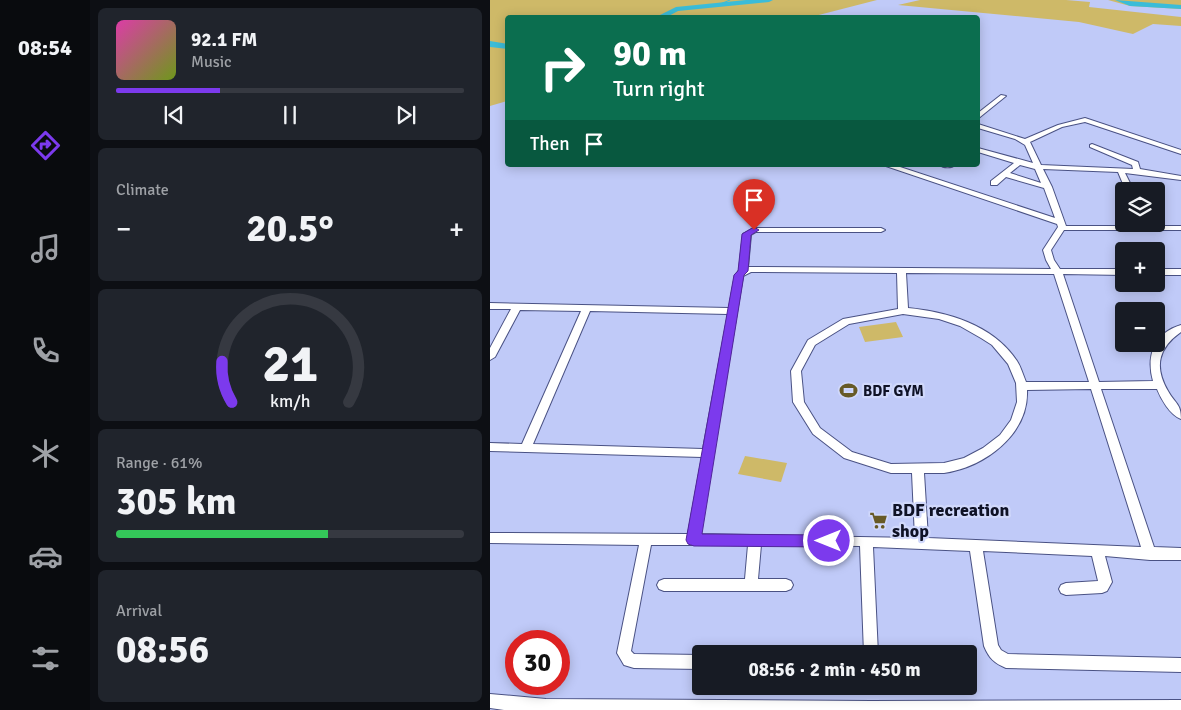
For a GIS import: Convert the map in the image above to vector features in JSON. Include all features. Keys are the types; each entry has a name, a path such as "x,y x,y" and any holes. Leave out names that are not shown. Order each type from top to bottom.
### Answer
{"street":[{"path":"980,114 1003,96"},
{"path":"1025,142 1060,126 1085,120 1181,152"},
{"path":"980,127 1028,144 1037,167 1048,187 1061,225 1047,250 1050,260 1058,272 1150,554"},
{"path":"1092,146 1135,164 1137,171"},
{"path":"980,151 1037,167 1137,171 1181,178"},
{"path":"994,184 1019,162"},
{"path":"893,167 1061,225 1181,228"},
{"path":"1121,171 1126,182"},
{"path":"1005,174 1048,187"},
{"path":"694,540 747,234 752,230 881,230"},
{"path":"742,271 751,269 1115,272"},
{"path":"902,270 904,311"},
{"path":"1165,272 1181,272"},
{"path":"490,306 733,311"},
{"path":"490,357 518,307"},
{"path":"526,447 587,308"},
{"path":"904,311 944,317 980,332 1008,356 1017,370 1022,386 1023,403 1018,420 1007,436 991,450 970,461 945,468 918,471 880,466 862,461 837,450 818,435 804,418 796,399 794,381 798,364 807,348 821,335 838,324 858,316 880,312 904,311"},
{"path":"1181,328 1164,340 1157,350 1154,362 1159,385 1171,404 1181,415"},
{"path":"1022,386 1159,385"},
{"path":"490,447 708,453"},
{"path":"918,471 922,543"},
{"path":"490,538 866,541 1181,554"},
{"path":"646,540 624,653 629,660 634,661 692,662"},
{"path":"751,585 755,540"},
{"path":"866,541 871,645"},
{"path":"976,545 991,646 1006,661 1181,665"},
{"path":"1066,589 1102,587 1105,582 1097,550"},
{"path":"664,585 786,585"},
{"path":"490,701 556,707 1181,708"}],"shaded area":[{"path":"490,0 877,0 819,15 505,15 505,102 490,106"},
{"path":"920,0 1066,0 1090,2 1089,7 1181,17 1181,26 1153,24 1133,34 1079,22 898,5"},
{"path":"1108,0 1181,0 1181,9 1130,6"},
{"path":"896,322 903,337 865,342 859,327"},
{"path":"745,456 787,463 781,482 738,474"}],"waterway":[{"path":"715,6 730,0"},
{"path":"664,15 676,9 769,0"},
{"path":"1119,0 1130,4 1181,7"},
{"path":"490,44 505,46"}],"place":[{"name":"BDF GYM","path":"849,391"},
{"name":"BDF recreation shop","path":"878,520"}],"route":[{"path":"754,230 747,234 742,271 739,275 694,540 829,541"}]}
